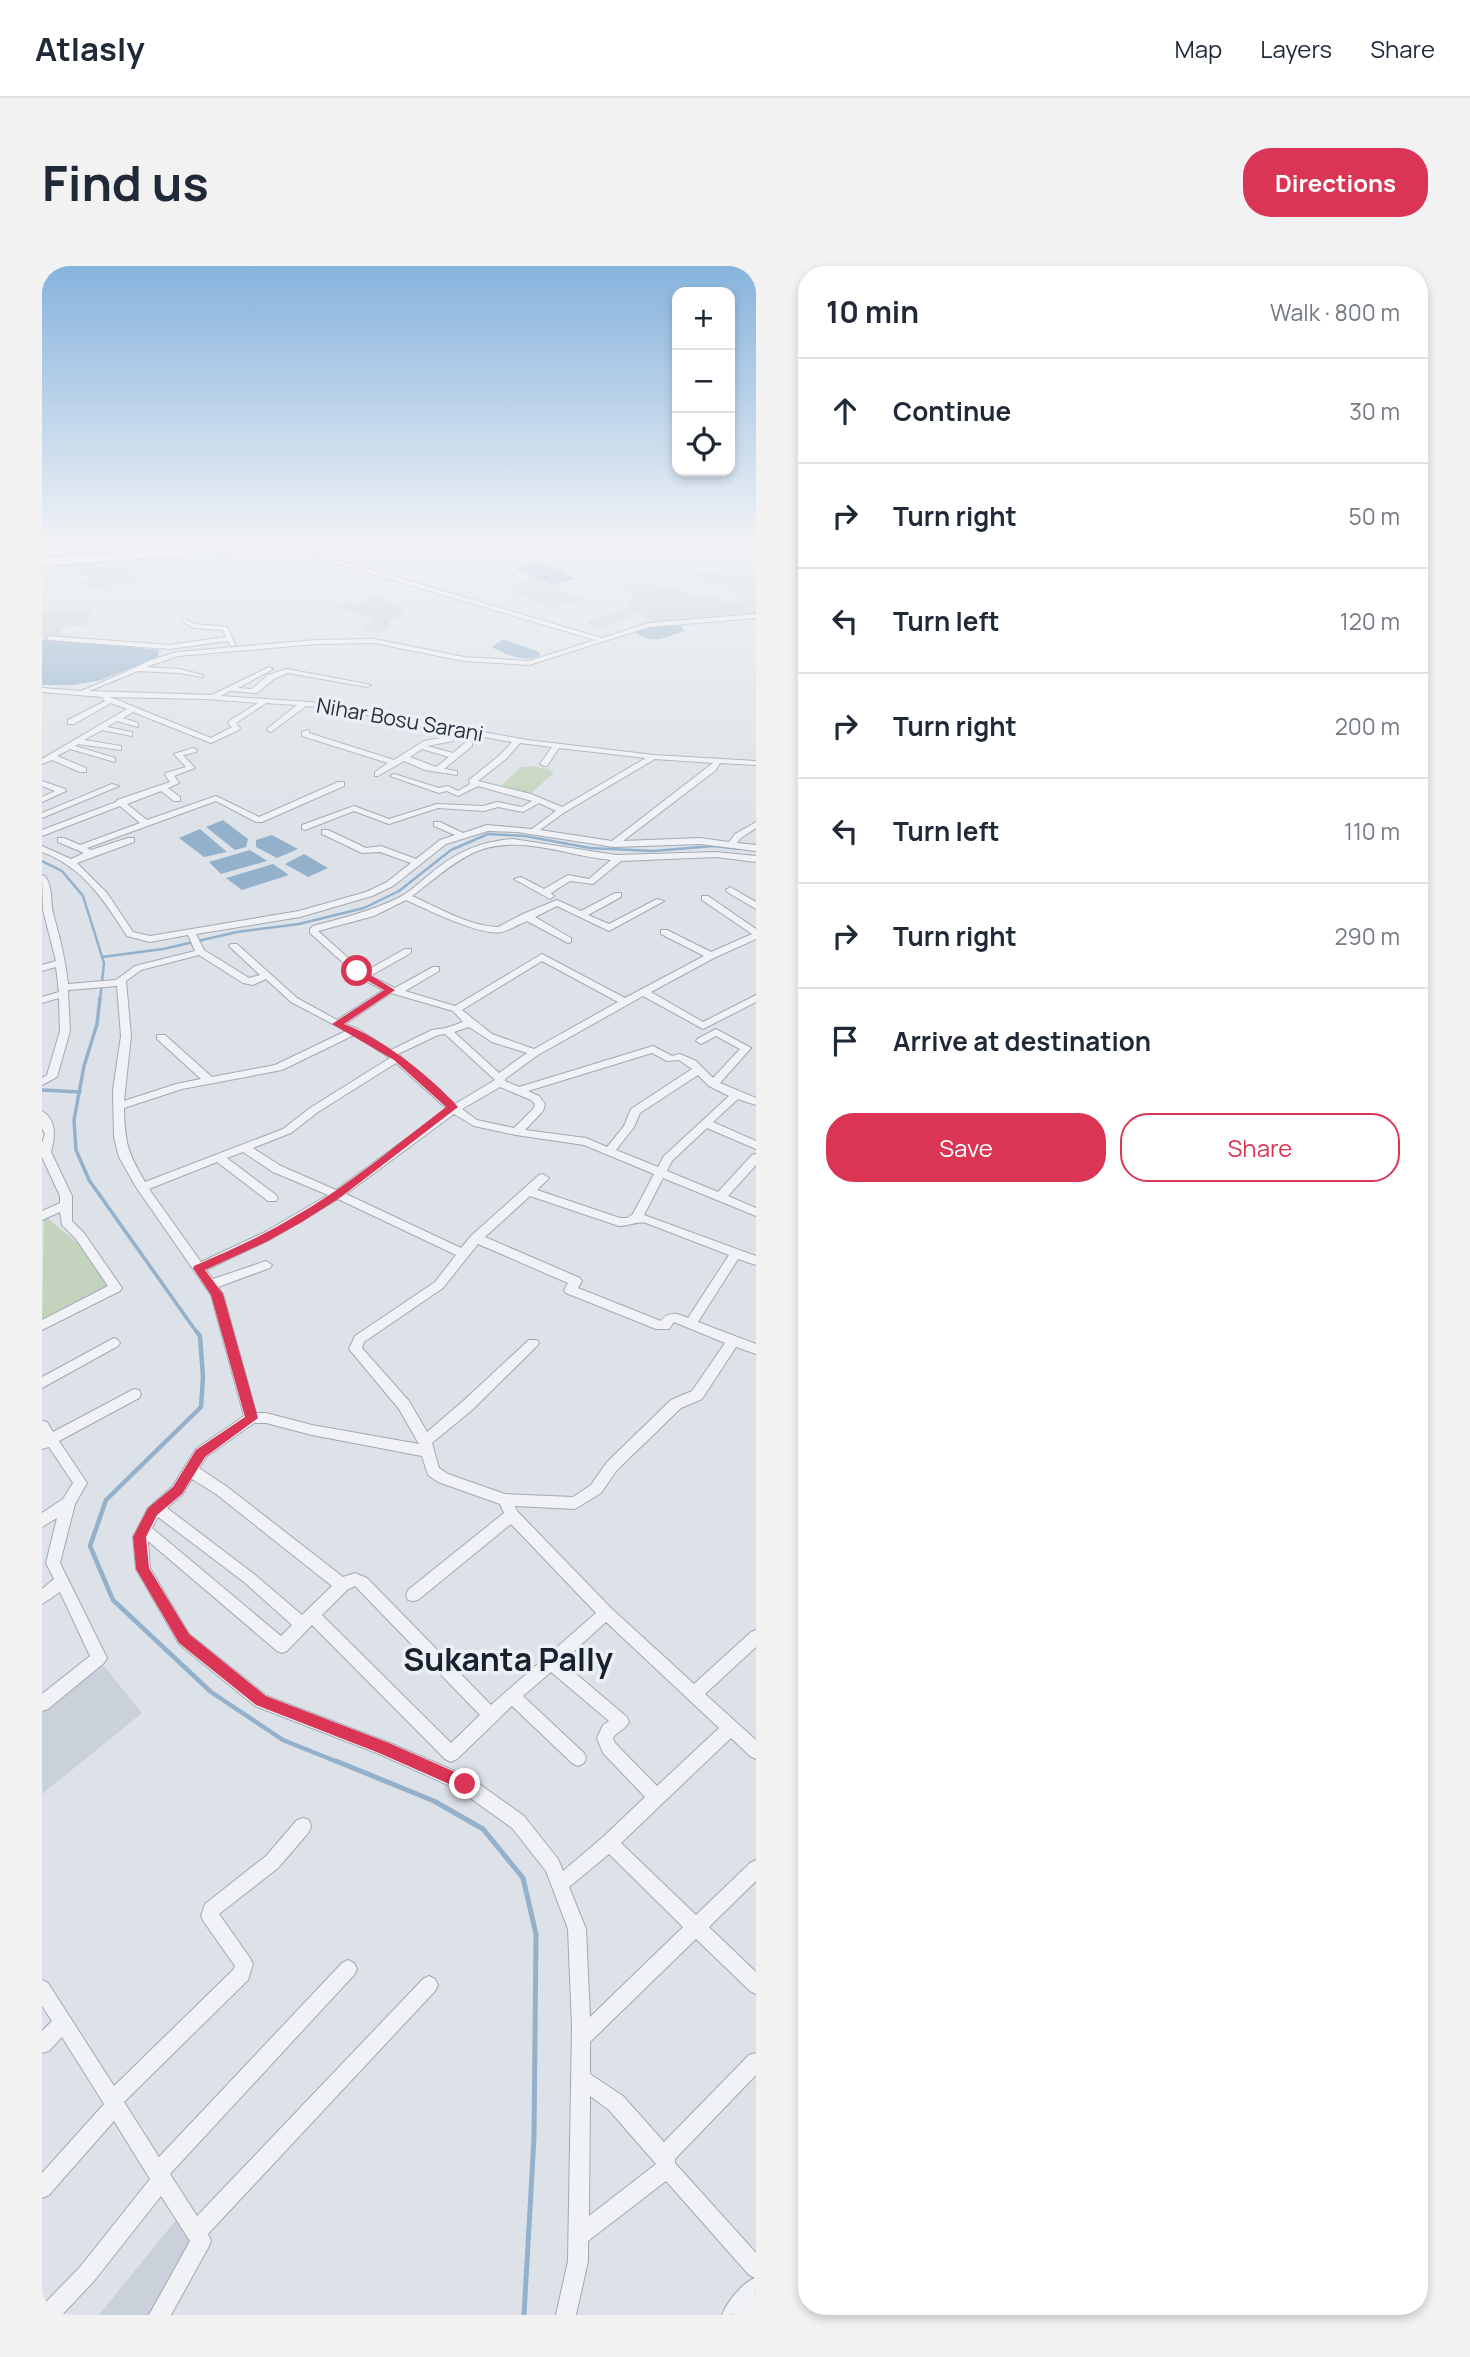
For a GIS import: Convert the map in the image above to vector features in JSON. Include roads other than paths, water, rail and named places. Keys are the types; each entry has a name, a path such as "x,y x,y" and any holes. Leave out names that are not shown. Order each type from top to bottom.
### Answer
{"street":[{"path":"74,640 78,635"},
{"path":"105,635 111,635"},
{"path":"228,635 236,648"},
{"path":"585,635 603,640"},
{"path":"82,691 165,658 236,648 378,641 464,659 516,664 546,660 622,635"},
{"path":"49,638 169,647 229,639"},
{"path":"165,658 169,647"},
{"path":"137,669 179,671 201,676"},
{"path":"212,698 269,669"},
{"path":"249,700 254,691 271,677 287,671 367,685"},
{"path":"42,762 80,742 129,709 140,706 146,694 104,684"},
{"path":"229,689 254,691"},
{"name":"Nihar Bosu Sarani","path":"42,690 82,691 99,695 146,694 306,703 372,712 518,740 654,757 756,763"},
{"path":"99,695 211,741 236,728 231,723 264,701"},
{"path":"71,722 110,701"},
{"path":"271,730 306,703"},
{"path":"116,718 135,725"},
{"path":"101,728 129,734"},
{"path":"378,774 427,743 450,739 449,736 456,729"},
{"path":"306,732 305,734 393,763"},
{"path":"475,784 472,782 503,757 518,740"},
{"path":"80,742 118,748"},
{"path":"438,770 469,744"},
{"path":"544,764 557,745"},
{"path":"71,747 112,760"},
{"path":"422,747 455,756"},
{"path":"42,833 175,783 169,775 191,768 178,754 193,750"},
{"path":"52,757 83,770"},
{"path":"534,831 562,810 654,757"},
{"path":"405,758 454,774"},
{"path":"614,844 713,768 718,761"},
{"path":"394,776 437,791 448,788 458,794 475,784 539,800 562,810"},
{"path":"42,783 62,791 42,800"},
{"path":"79,848 216,798 259,820 341,784"},
{"path":"42,816 115,786"},
{"path":"162,788 177,799"},
{"path":"305,827 354,808 390,822 437,806 484,809 497,804 525,810 539,800"},
{"path":"120,802 145,823"},
{"path":"436,824 461,835"},
{"path":"733,843 737,836 756,824"},
{"path":"42,849 71,862 96,883 130,934 140,939 196,942 325,908 390,884 443,842 496,827 614,844 700,841 733,843 756,848"},
{"path":"325,832 365,851 381,849 417,862"},
{"path":"61,840 91,853"},
{"path":"71,862 131,840"},
{"path":"534,1053 514,1042 500,1041 470,1023 456,1009 393,991 363,976 313,929 371,914 406,897 464,853 494,843 515,842 598,857 708,854 756,859"},
{"path":"545,893 568,877 594,880 620,857"},
{"path":"42,878 46,884 45,906 61,962 65,1031 52,1076 42,1082"},
{"path":"518,879 545,893 557,903 609,928 660,901"},
{"path":"730,891 756,906"},
{"path":"581,915 618,895"},
{"path":"406,897 473,925 494,930 500,930 557,903"},
{"path":"198,1268 262,1240 337,1194 453,1107 499,1080 534,1053 643,992 756,934 705,898"},
{"path":"526,916 568,940"},
{"path":"42,934 54,931"},
{"path":"664,932 711,956"},
{"path":"196,942 246,981 253,982 267,975"},
{"path":"42,1000 82,986 115,984 138,968 180,959 196,942"},
{"path":"234,947 303,1006 354,1031 394,1056 474,1123 586,1142 756,1212"},
{"path":"363,976 408,951"},
{"path":"456,1009 542,957 625,1002"},
{"path":"42,968 61,962"},
{"path":"337,1024 436,969"},
{"path":"115,984 126,1036 118,1090 119,1138 125,1157 142,1187 217,1294 251,1418"},
{"path":"643,992 703,1026 753,1003"},
{"path":"142,1187 287,1131 394,1056 436,1032 470,1023"},
{"path":"118,1106 180,1086 278,1068 354,1031"},
{"path":"447,1031 499,1080 535,1098 540,1104 539,1109 516,1132"},
{"path":"701,1041 716,1032 746,1048 713,1084"},
{"path":"161,1037 210,1081"},
{"path":"518,1091 653,1049 671,1059 682,1058 700,1069 713,1084 756,1102"},
{"path":"610,1151 629,1127 635,1111 700,1069"},
{"path":"529,1191 619,1222 629,1222 637,1217 668,1159 735,1095"},
{"path":"42,1114 50,1134 45,1152 66,1196 66,1222 80,1236 116,1288 42,1325"},
{"path":"705,1123 756,1145"},
{"path":"244,1147 264,1164 281,1173 337,1194 425,1239 464,1254"},
{"path":"719,1198 756,1158"},
{"path":"220,1159 272,1198"},
{"path":"543,1178 477,1238 439,1285 386,1324 359,1339 355,1345 355,1349 404,1405 433,1471 443,1478 505,1500 575,1503 598,1487 612,1466 676,1404 697,1395 733,1341"},
{"path":"42,1216 66,1205"},
{"path":"637,1217 755,1259"},
{"path":"477,1238 576,1281 570,1290 660,1326 665,1326 672,1317 755,1347"},
{"path":"690,1324 736,1253"},
{"path":"210,1285 265,1265"},
{"path":"42,1383 114,1343"},
{"path":"426,1451 467,1406 533,1343"},
{"path":"42,1704 99,1658 53,1563 68,1503 80,1483 45,1436 134,1394"},
{"path":"426,1451 312,1430 266,1418 251,1418 201,1453 177,1490 157,1508 140,1537 143,1569 184,1639 261,1701 384,1748 465,1784 518,1822 552,1865 578,1929 581,2038 579,2236 578,2261 566,2315"},
{"path":"190,1470 221,1490 342,1585"},
{"path":"505,1500 512,1516 606,1613 756,1751"},
{"path":"42,1521 68,1503"},
{"path":"157,1508 308,1620 451,1754 606,1613"},
{"path":"413,1595 512,1516"},
{"path":"143,1529 282,1646 342,1585 355,1579 362,1582 491,1715"},
{"path":"42,1598 62,1581"},
{"path":"693,1695 756,1637"},
{"path":"551,1662 621,1721 608,1730 605,1738 609,1748 657,1798"},
{"path":"512,1696 578,1758"},
{"path":"560,1884 609,1843 730,1728"},
{"path":"42,2188 114,2104 242,1974 244,1964 210,1916 211,1910 272,1862 303,1826"},
{"path":"609,1843 756,1985"},
{"path":"581,2038 756,1869"},
{"path":"48,2315 80,2281 159,2176 348,1969"},
{"path":"196,2232 429,1985"},
{"path":"42,1989 201,2241 159,2315"},
{"path":"42,2044 63,2023"},
{"path":"579,2236 666,2162 756,2062"},
{"path":"580,2079 616,2103 756,2267"},
{"path":"732,2315 756,2288"}],"water":[{"path":"640,635 674,635 655,640"},
{"path":"47,638 159,650 158,657 101,680 74,685 42,685 42,641"},
{"path":"503,639 541,655 523,659 492,647"},
{"path":"223,820 248,839 246,847 235,850 206,827"},
{"path":"200,829 227,852 204,857 179,838"},
{"path":"272,835 298,849 277,858 256,847 256,840"},
{"path":"250,850 267,861 221,874 209,862"},
{"path":"304,854 328,868 308,877 285,864"},
{"path":"273,864 289,875 242,890 226,878"}],"waterway":[{"path":"102,957 163,949 237,932 299,924 364,908 399,891 451,850 488,834 525,836 590,848 653,851 714,846 740,849"},
{"path":"42,861 62,871 83,896 102,957"},
{"path":"100,1000 104,963 102,957"},
{"path":"79,1092 97,1024 100,998"},
{"path":"42,1090 79,1092"},
{"path":"79,1092 74,1120 76,1150 89,1180 198,1334"},
{"path":"197,1332 200,1336 203,1377 201,1407 106,1500 90,1546 113,1600 211,1692 283,1740 340,1763"},
{"path":"336,1761 434,1801 483,1829 523,1878 536,1934 534,2138 524,2315"}],"district":[{"name":"Sukanta Pally","path":"508,1659"}]}
